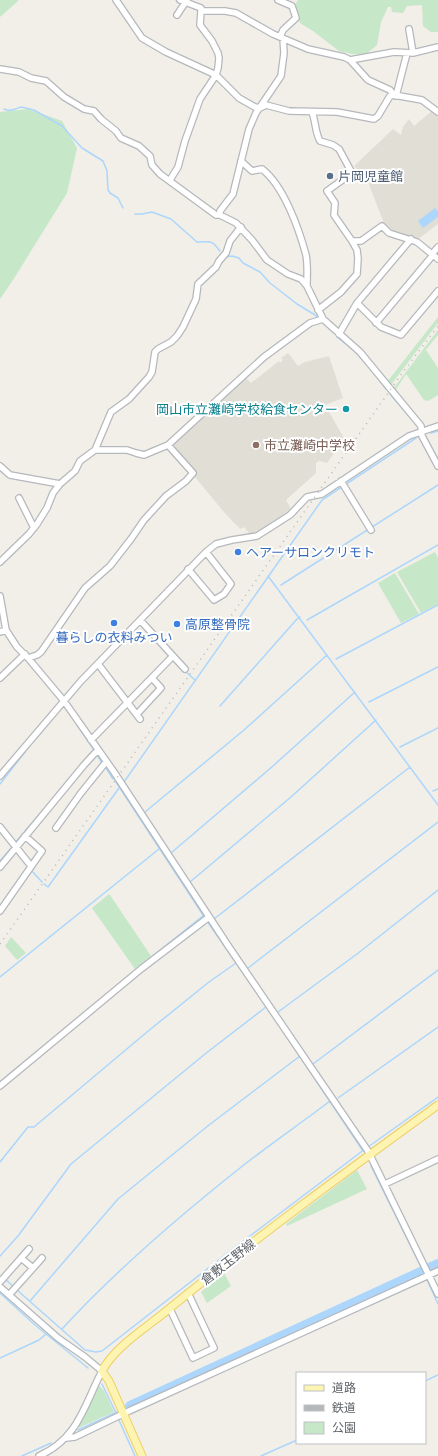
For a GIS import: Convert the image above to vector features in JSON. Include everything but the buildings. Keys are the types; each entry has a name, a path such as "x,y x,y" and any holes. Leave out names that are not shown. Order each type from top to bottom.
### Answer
{"main road":[{"name":"倉敷玉野線","path":"102,1371 114,1354 188,1293 296,1209 368,1150 438,1105"},
{"path":"102,1371 109,1381 120,1416 142,1456"}],"street":[{"path":"220,215 220,211 233,194 249,129 260,108 281,76 284,53 282,38 283,30 296,18 292,3 278,0"},
{"path":"115,1 142,38 166,52 176,55 216,75 239,98 255,107 260,108 266,105 289,111 344,113 374,119 378,116 390,96 396,94"},
{"path":"170,180 178,167 185,141 200,99 216,75 219,63 218,53 212,41 200,25 201,8 184,1 177,14"},
{"path":"201,11 225,11 236,13 282,38 308,49 350,60 368,80 396,94 422,100 438,112"},
{"path":"396,94 410,53 410,29"},
{"path":"350,60 394,52 410,53 438,47"},
{"path":"0,70 18,72 31,78 46,81 64,96 84,109 94,111 101,119 116,131 121,138 139,146 150,156 152,165 157,171 216,215 220,215 236,223 241,227 267,260 288,274 301,279 323,319 360,352 422,426 422,436 438,466"},
{"path":"312,112 320,141 333,145 339,149 352,172 327,191 335,203 334,215 352,241 357,250 358,258 356,274 342,292 318,310"},
{"path":"241,161 252,171 262,169 273,179 280,190 293,216 306,256 306,286"},
{"path":"352,241 360,241 370,236 382,226 389,233 411,239 434,256"},
{"path":"0,562 34,528 60,484 75,471 80,461 95,450 111,412 129,399 149,377 152,372 155,352 177,336 183,327 196,299 198,284 216,268 219,261 226,253 230,241 241,227"},
{"path":"339,334 357,303 411,239"},
{"path":"376,323 434,256 438,247"},
{"path":"357,303 376,323 401,335 438,291"},
{"path":"95,450 128,450 144,455 168,445 264,357 310,323 323,319"},
{"path":"0,776 64,701 98,664 188,569 216,544 257,536 290,516 307,497 322,494 343,483 409,436 438,426"},
{"path":"0,678 26,656 37,655 41,652 85,588 110,566 144,520 166,496 186,481 193,473 168,445"},
{"path":"0,466 10,474 60,484"},
{"path":"343,483 370,529"},
{"path":"19,498 34,528"},
{"path":"188,569 214,600 224,594 231,584 206,552"},
{"path":"0,596 3,631 64,701 90,740 96,752 118,777 207,918 368,1150 425,1266 427,1275 438,1294"},
{"path":"140,620 185,669"},
{"path":"90,740 173,656"},
{"path":"98,664 138,717 161,688 152,678"},
{"path":"0,867 96,752"},
{"path":"56,828 81,793 105,764"},
{"path":"0,827 15,849 32,868"},
{"path":"0,911 32,868 42,851 25,836"},
{"path":"0,1086 141,969 207,918"},
{"path":"385,1184 438,1159"},
{"path":"3,1279 29,1249"},
{"path":"21,1258 33,1268"},
{"path":"9,1295 42,1258"},
{"path":"66,1438 75,1437 438,1270"},
{"path":"0,1287 58,1338 102,1371 79,1420 66,1438 51,1450 40,1456"},
{"path":"170,1308 192,1358 214,1348 188,1293"}],"shaded area":[{"path":"432,111 438,115 438,224 417,240 391,232 387,228 369,183 354,166 393,129 401,135 403,127 409,119 414,126"},
{"name":"市立灘崎中学校","path":"288,353 298,366 305,362 329,356 343,398 325,405 344,438 327,463 319,461 316,463 316,473 286,500 291,509 275,522 250,534 244,527 241,529 223,511 195,477 196,474 172,447 173,443 245,377 251,383 279,361 280,363 283,360 281,358"}],"green space":[{"path":"0,0 18,0 18,1 0,17"},
{"path":"298,0 438,0 438,32 431,32 423,26 422,5 407,6 403,13 392,12 391,7 388,7 381,22 377,45 365,55 352,54 339,51 300,23 295,5"},
{"path":"28,109 62,121 77,148 67,193 0,299 0,112"},
{"path":"438,317 438,323 390,386 387,382"},
{"path":"438,330 438,335 410,369 426,350 438,368 438,395 428,401 424,400 406,374 395,391 393,389"},
{"path":"435,552 438,558 438,604 421,613 397,572"},
{"path":"395,573 419,614 401,623 378,583"},
{"path":"109,894 151,956 135,969 92,908"},
{"path":"11,937 26,953 17,960 5,946"},
{"path":"357,1170 367,1189 287,1226 286,1224"},
{"path":"224,1273 231,1286 207,1303 201,1292"},
{"path":"98,1384 104,1391 114,1412 78,1428"}],"water":[{"path":"435,208 438,212 438,217 423,228 418,221"}],"waterway":[{"path":"194,9 199,10"},
{"path":"427,100 430,103"},
{"path":"4,109 10,110 21,107 34,110 62,126 82,148 103,161 107,171 108,190 118,198 123,208"},
{"path":"135,214 152,212 171,219 197,242 210,242 220,251"},
{"path":"225,257 232,256 239,258 243,263 260,272 270,283 297,304 320,318"},
{"path":"337,337 351,348"},
{"path":"354,350 366,364"},
{"path":"380,381 386,389"},
{"path":"390,394 410,417"},
{"path":"431,433 438,431"},
{"path":"124,782 322,500 416,438"},
{"path":"431,447 438,459"},
{"path":"281,585 438,485"},
{"path":"307,620 438,545"},
{"path":"268,576 438,805"},
{"path":"336,659 438,605"},
{"path":"220,706 300,617"},
{"path":"145,812 244,730 327,655"},
{"path":"369,702 438,667"},
{"path":"185,671 195,680"},
{"path":"171,853 273,766 355,692"},
{"path":"190,882 291,797 376,720"},
{"path":"77,725 94,750"},
{"path":"400,747 438,728"},
{"path":"15,843 94,750"},
{"path":"0,784 25,752"},
{"path":"97,755 102,763"},
{"path":"105,766 113,779"},
{"path":"214,919 410,767"},
{"path":"116,782 205,918"},
{"path":"44,884 48,887 119,788"},
{"path":"433,791 438,789"},
{"path":"248,968 438,822"},
{"path":"0,832 10,844"},
{"path":"0,861 13,846"},
{"path":"0,977 159,849"},
{"path":"31,870 42,882"},
{"path":"278,1012 357,954 438,890"},
{"path":"149,959 204,915"},
{"path":"207,921 264,1003"},
{"path":"0,1162 28,1127 34,1127 147,1032 209,982 236,963"},
{"path":"313,1064 438,970"},
{"path":"0,1082 115,987"},
{"path":"0,1256 18,1236 71,1164 205,1054 266,1007"},
{"path":"338,1098 438,1027"},
{"path":"281,1028 363,1151"},
{"path":"30,1301 118,1199 209,1125 300,1056"},
{"path":"368,1147 438,1097"},
{"path":"62,1329 125,1265 170,1225 251,1159 330,1101"},
{"path":"17,1290 85,1350 96,1352 102,1351 238,1245 365,1149"},
{"path":"371,1166 438,1304"},
{"path":"130,1406 438,1264"},
{"path":"5,1279 14,1287"},
{"path":"0,1293 35,1325 88,1368"},
{"path":"0,1358 39,1340 46,1334"},
{"path":"426,1381 438,1375"},
{"path":"102,1384 116,1413"},
{"path":"78,1430 117,1412"},
{"path":"118,1418 135,1456"},
{"path":"261,1456 296,1440"},
{"path":"22,1456 51,1443"}],"railway":[{"path":"0,944 400,376 438,326"}],"place":[{"name":"片岡児童館","path":"330,176"},
{"name":"岡山市立灘崎学校給食センター","path":"346,409"},
{"name":"市立灘崎中学校","path":"256,445"},
{"name":"ヘアーサロンクリモト","path":"238,552"},
{"name":"暮らしの衣料みつい","path":"114,623"},
{"name":"高原整骨院","path":"177,624"}]}
